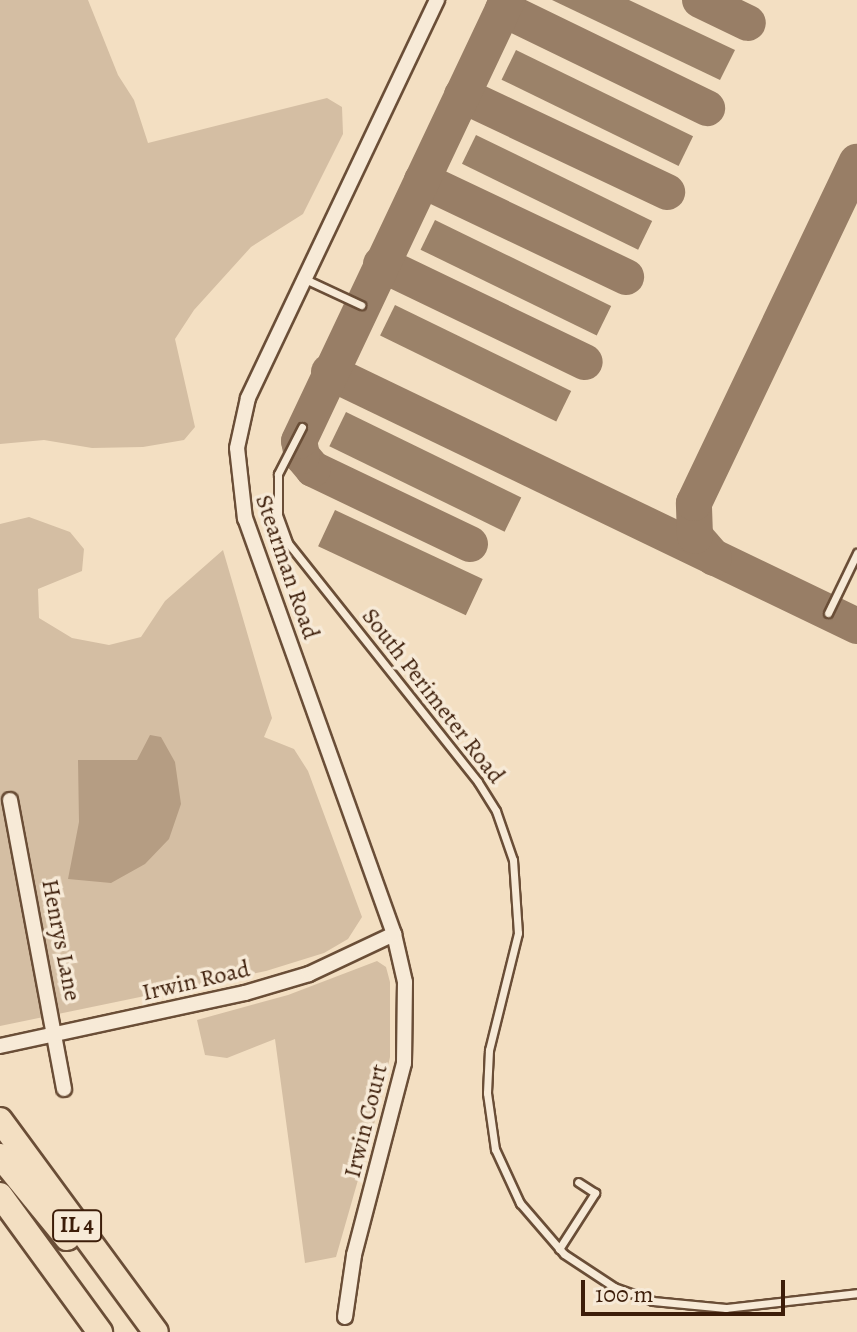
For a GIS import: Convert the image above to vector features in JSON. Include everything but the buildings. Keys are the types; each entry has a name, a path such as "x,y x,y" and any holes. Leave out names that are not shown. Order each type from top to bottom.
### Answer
{"highway":[{"name":"IL 4","path":"0,1120 156,1332"},
{"path":"0,1156 128,1314 156,1332"},
{"name":"IL 4","path":"0,1195 100,1332"},
{"path":"76,1300 88,1332"}],"street":[{"name":"Stearman Road","path":"394,934 239,496 237,448 248,398 437,0"},
{"name":"Henrys Lane","path":"10,800 57,1033 64,1089"},
{"name":"Irwin Road","path":"0,1046 259,989 309,974 394,934"},
{"name":"Irwin Court","path":"345,1317 354,1255 404,1063 408,1008 394,934"}],"lane":[{"path":"305,279 361,305"},
{"name":"South Perimeter Road","path":"302,427 278,474 278,515 288,543 478,782 506,836 517,883 518,933 489,1050 488,1112 509,1185 559,1249 614,1287 682,1307 726,1308 857,1293"},
{"path":"828,613 857,553"},
{"path":"559,1249 595,1193 578,1182"}],"shaded area":[{"path":"0,0 88,0 118,75 134,100 148,143 327,98 342,107 343,134 303,214 251,247 194,310 175,339 195,427 184,440 143,447 92,448 44,440 0,444"},
{"path":"29,517 70,532 84,549 82,571 38,589 39,618 72,638 109,645 141,637 165,601 223,550 272,718 264,737 294,749 308,771 362,917 348,939 324,953 266,971 0,1026 0,524"},
{"path":"150,735 161,737 175,762 181,804 169,839 145,864 111,883 68,879 79,822 78,760 137,760"},
{"path":"377,961 386,967 390,982 390,1057 378,1110 336,1257 305,1263 275,1039 227,1058 205,1055 197,1020 288,995"}],"taxiway":[{"path":"470,544 313,469 302,456 299,441 507,0"},
{"path":"700,0 748,23"},
{"path":"503,9 707,108"},
{"path":"462,95 667,192"},
{"path":"714,558 695,536 694,503 857,162"},
{"path":"422,180 626,277"},
{"path":"381,264 585,362"},
{"path":"329,372 857,626"}]}
